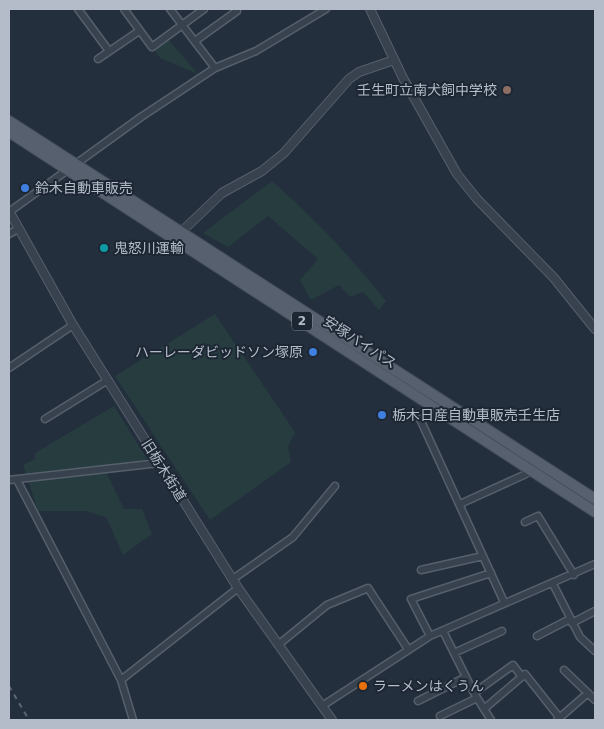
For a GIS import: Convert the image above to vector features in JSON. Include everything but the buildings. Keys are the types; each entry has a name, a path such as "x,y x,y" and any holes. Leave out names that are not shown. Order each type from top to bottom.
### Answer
{"main road":[{"name":"安塚バイパス","path":"9,121 71,168"},
{"name":"安塚バイパス","path":"9,132 71,168 595,499"},
{"name":"安塚バイパス","path":"178,236 595,512"}],"street":[{"path":"78,9 109,51"},
{"path":"124,9 152,47 204,9"},
{"path":"170,9 215,68"},
{"path":"195,42 237,11 235,9"},
{"path":"9,212 215,68 256,51 326,9"},
{"path":"370,9 394,60 444,154 466,186 554,278 595,329"},
{"path":"98,59 139,30"},
{"path":"178,236 222,193 273,163 349,79 360,72 394,60"},
{"name":"旧栃木街道","path":"9,212 73,325 238,588 332,720"},
{"path":"9,234 18,229"},
{"path":"9,368 73,325"},
{"path":"45,419 108,380"},
{"path":"443,411 420,420 504,602"},
{"path":"9,480 159,463"},
{"path":"460,504 526,474"},
{"path":"17,480 121,680 133,720"},
{"path":"233,579 294,537 335,486"},
{"path":"524,522 538,516 574,575"},
{"path":"421,570 483,556"},
{"path":"322,706 430,636 504,602 574,575 595,564"},
{"path":"430,636 411,599 491,573"},
{"path":"552,584 580,637 595,651"},
{"path":"121,680 238,588"},
{"path":"278,644 327,605 368,588 408,649"},
{"path":"536,636 595,611"},
{"path":"444,631 476,696 492,720"},
{"path":"454,653 502,631"},
{"path":"440,716 476,696 513,665 522,677"},
{"path":"564,670 595,700"},
{"path":"484,709 525,674 558,719 588,694"},
{"path":"418,701 466,677"}],"green space":[{"path":"168,39 198,74 160,58 154,50"},
{"path":"272,181 318,224 372,284 386,301 379,310 363,292 350,297 339,285 311,300 300,280 318,259 268,216 228,247 203,233"},
{"path":"215,314 295,432 288,446 291,462 210,520 115,376"},
{"path":"114,406 147,459 105,470 124,509 142,509 152,534 123,555 106,517 86,511 38,511 23,465 35,459 35,453"}],"railway":[{"path":"9,686 29,720"}],"place":[{"name":"壬生町立南犬飼中学校","path":"507,90"},
{"name":"鈴木自動車販売","path":"25,188"},
{"name":"鬼怒川運輸","path":"104,248"},
{"name":"ハーレーダビッドソン塚原","path":"313,352"},
{"name":"栃木日産自動車販売壬生店","path":"382,415"},
{"name":"ラーメンはくうん","path":"363,686"}]}
